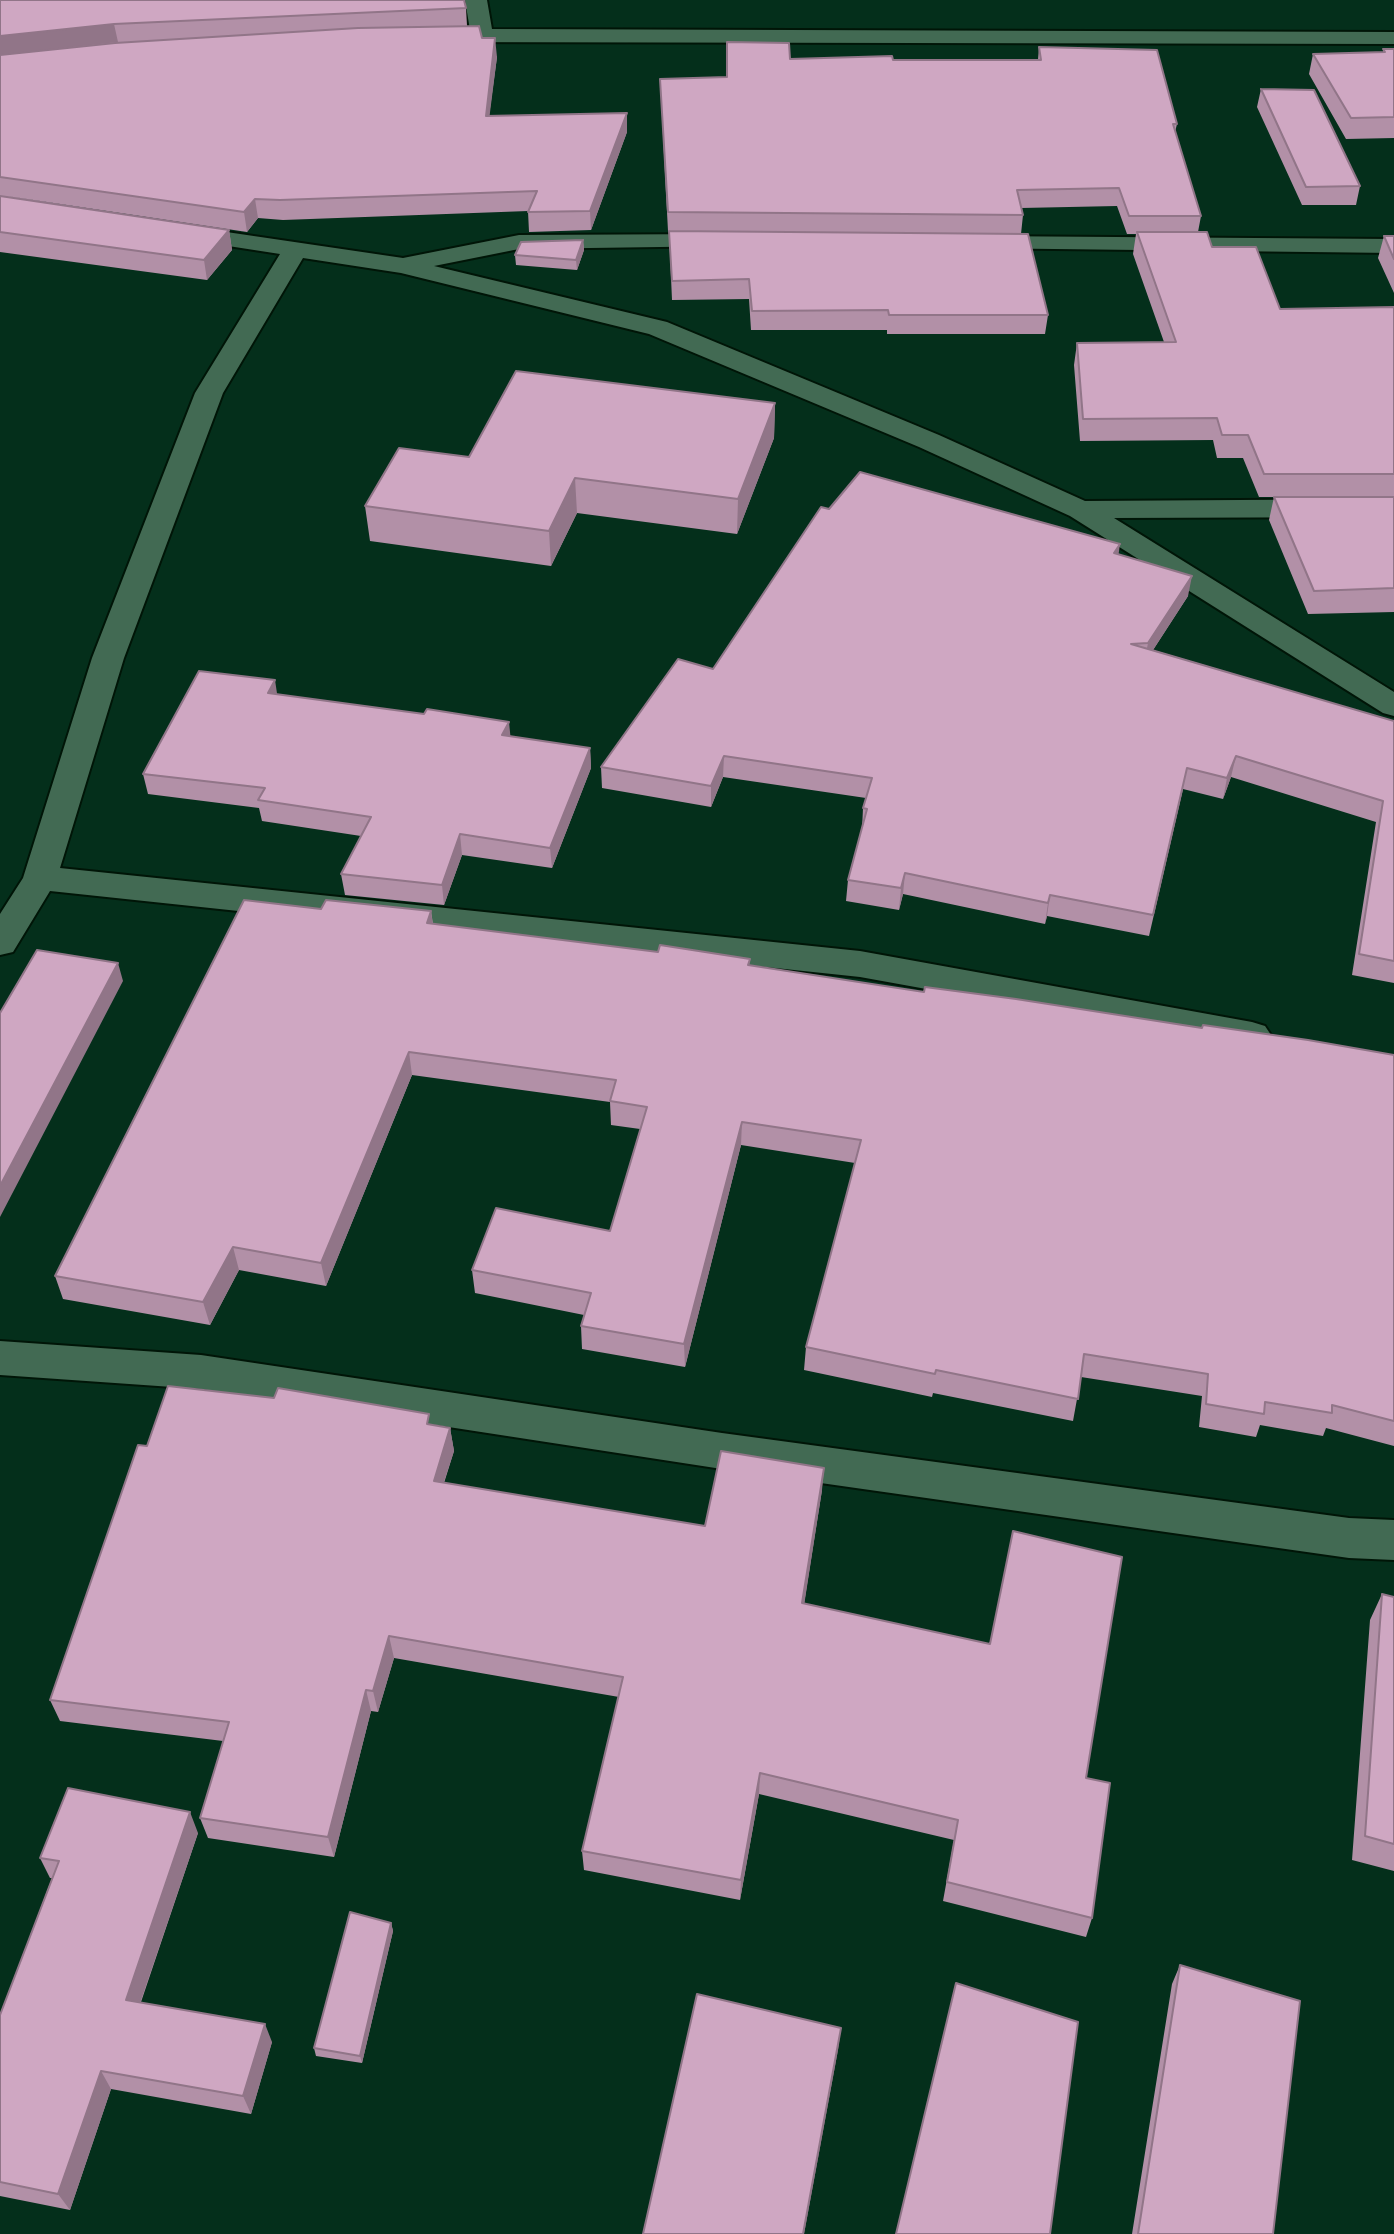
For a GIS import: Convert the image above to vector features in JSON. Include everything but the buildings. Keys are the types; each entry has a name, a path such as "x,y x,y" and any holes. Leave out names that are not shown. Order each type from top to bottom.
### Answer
{"street":[{"path":"476,0 482,36"},
{"path":"401,37 572,34 1394,38"},
{"path":"148,228 401,265 659,328 929,441 1080,510 1394,706"},
{"path":"401,265 519,242 751,240"},
{"path":"952,242 1394,246"},
{"path":"0,943 40,878 108,658 209,393 295,250"},
{"path":"1080,510 1394,508"},
{"path":"40,878 860,964 1284,1041"},
{"path":"0,1358 201,1371 722,1451 1349,1538 1394,1540"}]}
